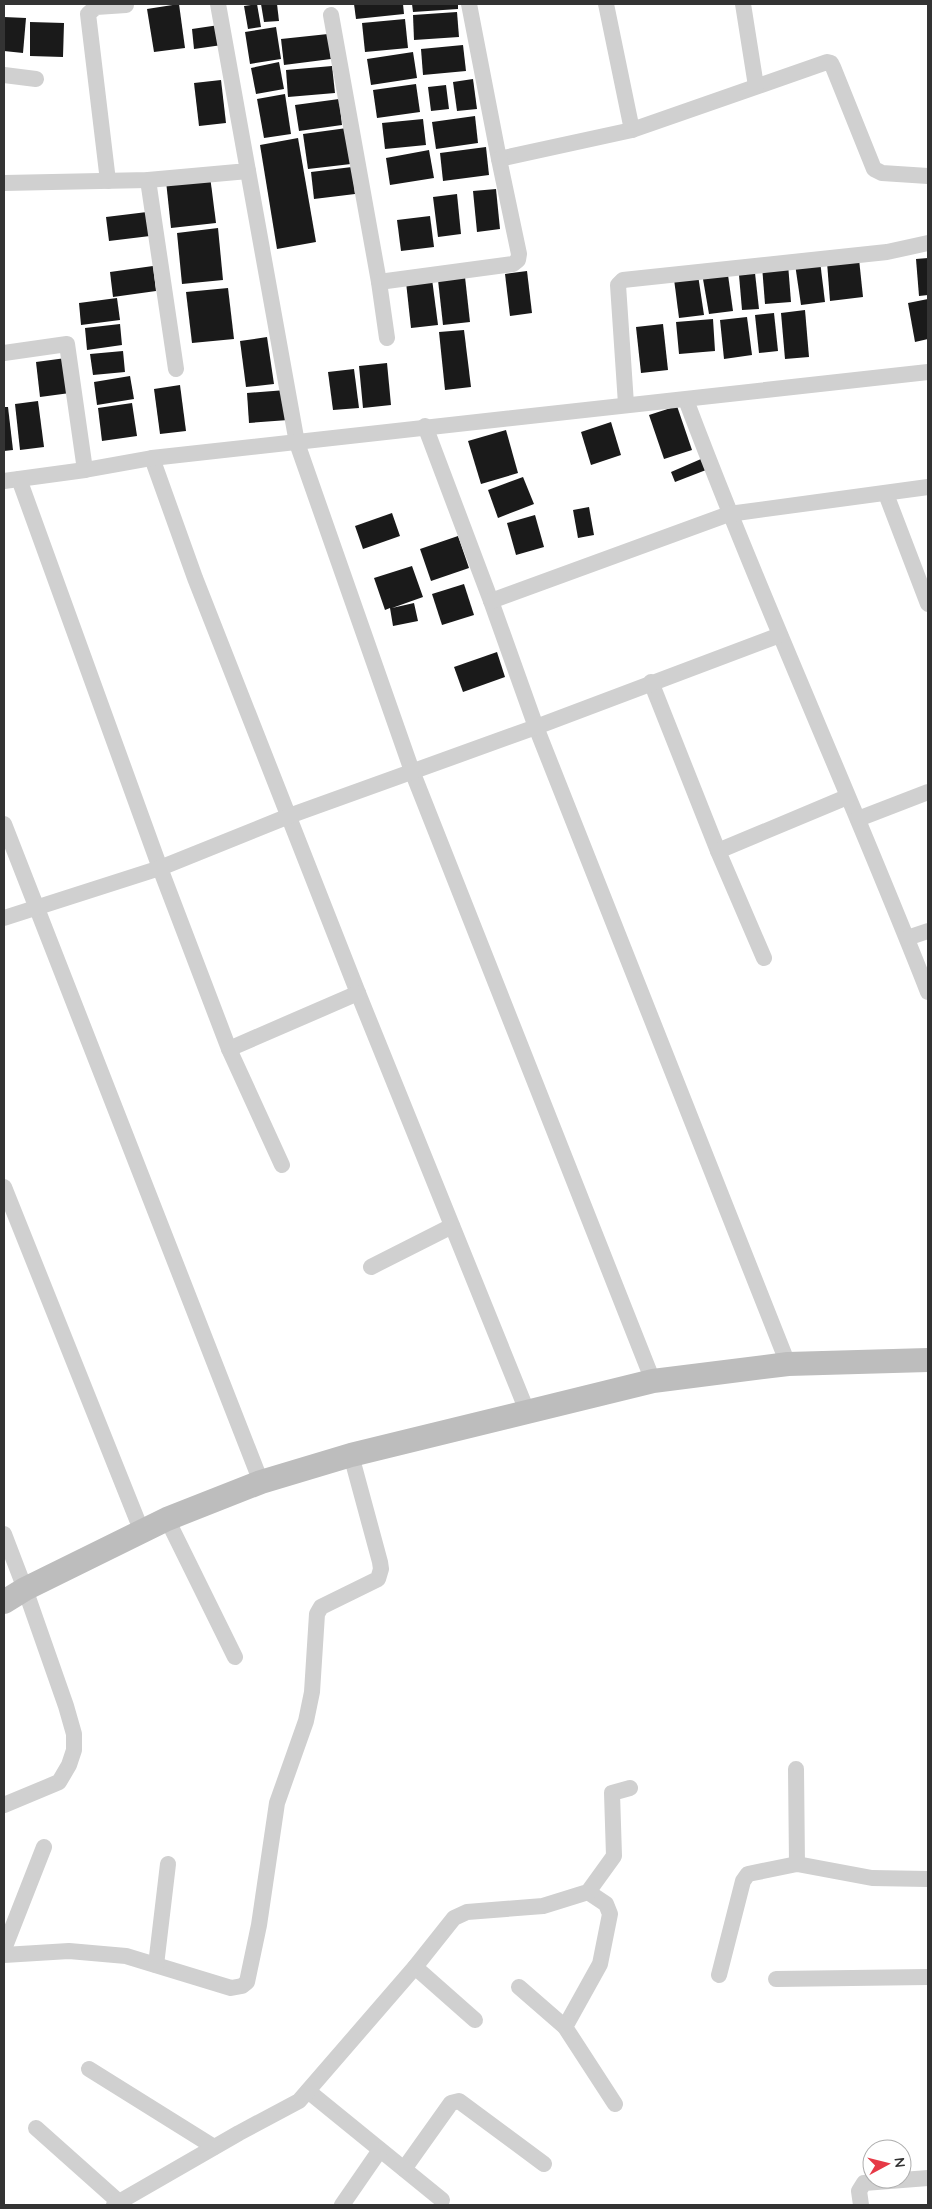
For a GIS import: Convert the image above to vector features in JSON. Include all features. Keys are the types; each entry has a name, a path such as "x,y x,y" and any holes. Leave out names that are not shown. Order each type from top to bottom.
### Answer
{"street":[{"path":"218,4 296,443 412,771 653,1381"},
{"path":"379,282 512,264 518,260 519,254 469,4"},
{"path":"606,4 632,130"},
{"path":"743,4 756,86"},
{"path":"108,181 88,14 96,7 126,5"},
{"path":"331,15 379,282 387,338"},
{"path":"499,159 632,130 826,62 831,63 874,169 882,173 928,176"},
{"path":"4,75 36,79"},
{"path":"4,183 148,180 248,171"},
{"path":"148,180 176,369"},
{"path":"626,404 618,285 623,280 887,252 928,244"},
{"path":"4,353 67,344 85,470"},
{"path":"282,1165 230,1049 11,480 85,470 152,458 296,443 425,426 626,404 686,400 928,372"},
{"path":"686,400 729,514 858,819 928,992"},
{"path":"425,426 492,601 536,727 788,1364"},
{"path":"152,458 195,578 358,993 527,1411"},
{"path":"492,601 729,514 928,488"},
{"path":"886,494 928,604"},
{"path":"4,918 160,868 289,816 536,727 651,682 780,635"},
{"path":"651,682 718,851 764,958"},
{"path":"858,819 928,792"},
{"path":"718,851 847,796"},
{"path":"4,824 35,908 261,1482"},
{"path":"907,938 928,931"},
{"path":"230,1049 358,993"},
{"path":"4,1187 142,1532"},
{"path":"371,1267 452,1226"},
{"path":"4,1602 25,1589 167,1519 261,1482 351,1455 653,1381 788,1364 928,1360"},
{"path":"4,1955 69,1951 126,1956 231,1988 242,1986 249,1977 259,1925 277,1803 306,1722 312,1692 317,1614 321,1607 378,1579 380,1575 380,1562 351,1455"},
{"path":"167,1519 235,1657"},
{"path":"4,1534 66,1706 74,1734 74,1750 69,1765 59,1782 4,1805"},
{"path":"796,1769 797,1864"},
{"path":"36,2128 116,2204 214,2147 299,2101 415,1967 454,1918 461,1914 543,1906 588,1892 614,1856 612,1793 630,1788"},
{"path":"4,1949 44,1847"},
{"path":"156,1965 168,1864"},
{"path":"719,1975 745,1877 748,1874 797,1864 872,1878 928,1879"},
{"path":"565,2027 600,1964 610,1914 606,1904 588,1892"},
{"path":"415,1967 476,2020"},
{"path":"776,1979 928,1977"},
{"path":"519,1987 565,2027 615,2104"},
{"path":"89,2070 214,2147"},
{"path":"308,2091 442,2200"},
{"path":"404,2169 451,2103 456,2101 464,2103 544,2164"},
{"path":"342,2205 380,2150"},
{"path":"861,2205 859,2191 864,2183 928,2178"}],"building":[{"path":"179,4 185,48 154,52 147,9"},
{"path":"257,4 261,27 248,29 244,6"},
{"path":"261,4 277,4 279,21 264,22"},
{"path":"354,4 403,4 404,14 356,19"},
{"path":"412,4 458,4 458,9 413,12"},
{"path":"457,12 459,37 414,40 413,15"},
{"path":"4,17 26,18 23,53 4,51"},
{"path":"405,19 408,48 365,52 362,23"},
{"path":"30,22 64,23 63,57 30,56"},
{"path":"219,25 222,45 194,49 192,29"},
{"path":"276,27 281,59 250,64 245,32"},
{"path":"328,34 331,59 284,65 281,39"},
{"path":"463,45 466,71 423,75 421,49"},
{"path":"413,52 417,78 371,85 367,59"},
{"path":"279,62 284,89 256,94 251,68"},
{"path":"332,66 335,93 288,97 286,70"},
{"path":"473,79 477,109 457,111 453,82"},
{"path":"221,80 226,123 199,126 194,83"},
{"path":"416,84 420,112 377,118 373,90"},
{"path":"446,85 449,109 431,111 428,87"},
{"path":"285,94 291,134 264,138 257,99"},
{"path":"339,99 342,125 299,131 295,105"},
{"path":"475,116 478,143 436,149 432,122"},
{"path":"423,119 426,145 385,149 382,123"},
{"path":"347,128 351,164 308,169 303,134"},
{"path":"298,138 316,242 277,249 260,145"},
{"path":"486,147 489,175 443,181 440,153"},
{"path":"429,150 434,178 390,185 386,158"},
{"path":"352,167 355,194 314,199 311,172"},
{"path":"210,176 216,223 171,228 166,181"},
{"path":"496,189 500,229 477,232 473,191"},
{"path":"457,194 461,234 438,237 433,197"},
{"path":"147,212 150,236 109,241 106,217"},
{"path":"430,216 434,247 401,251 397,220"},
{"path":"218,228 223,280 182,284 177,233"},
{"path":"928,258 928,295 919,296 916,259"},
{"path":"859,259 863,297 830,301 827,262"},
{"path":"820,261 825,302 801,305 795,264"},
{"path":"788,264 791,302 765,304 762,266"},
{"path":"153,266 156,291 113,297 110,272"},
{"path":"527,271 532,313 510,316 505,274"},
{"path":"755,273 759,309 742,310 739,275"},
{"path":"698,275 704,315 679,318 674,279"},
{"path":"728,275 733,311 709,314 703,279"},
{"path":"465,277 470,322 443,325 438,280"},
{"path":"432,279 438,325 411,328 406,282"},
{"path":"228,288 234,339 192,343 186,292"},
{"path":"117,298 120,320 81,325 79,303"},
{"path":"928,299 928,339 915,342 908,303"},
{"path":"805,310 809,357 785,359 781,313"},
{"path":"774,313 778,351 759,353 755,315"},
{"path":"747,317 752,355 724,359 720,320"},
{"path":"713,319 715,351 679,354 676,322"},
{"path":"120,324 122,345 87,350 85,328"},
{"path":"663,324 668,370 641,373 636,327"},
{"path":"464,330 471,387 445,390 439,332"},
{"path":"267,337 274,384 246,387 240,341"},
{"path":"123,351 125,372 93,375 90,354"},
{"path":"66,358 70,393 40,397 36,362"},
{"path":"387,363 391,405 363,408 359,366"},
{"path":"354,369 359,408 333,410 328,372"},
{"path":"130,376 134,399 97,405 94,382"},
{"path":"180,385 186,431 160,434 154,389"},
{"path":"286,390 288,420 249,423 247,393"},
{"path":"38,401 44,447 20,450 15,404"},
{"path":"132,403 137,436 102,441 98,408"},
{"path":"677,406 692,450 664,459 649,415"},
{"path":"4,407 8,407 13,450 4,451"},
{"path":"611,422 621,455 591,465 581,432"},
{"path":"506,430 518,473 481,484 468,441"},
{"path":"701,459 706,470 675,482 671,472"},
{"path":"523,477 534,504 498,518 488,490"},
{"path":"589,507 594,535 578,538 573,510"},
{"path":"392,513 400,536 363,549 355,526"},
{"path":"535,515 544,547 516,555 507,523"},
{"path":"458,536 469,568 431,581 420,549"},
{"path":"412,566 423,597 392,608 414,603 418,621 393,626 390,608 385,610 374,578"},
{"path":"464,584 474,615 442,625 432,594"},
{"path":"497,652 505,677 463,692 454,667"}]}
